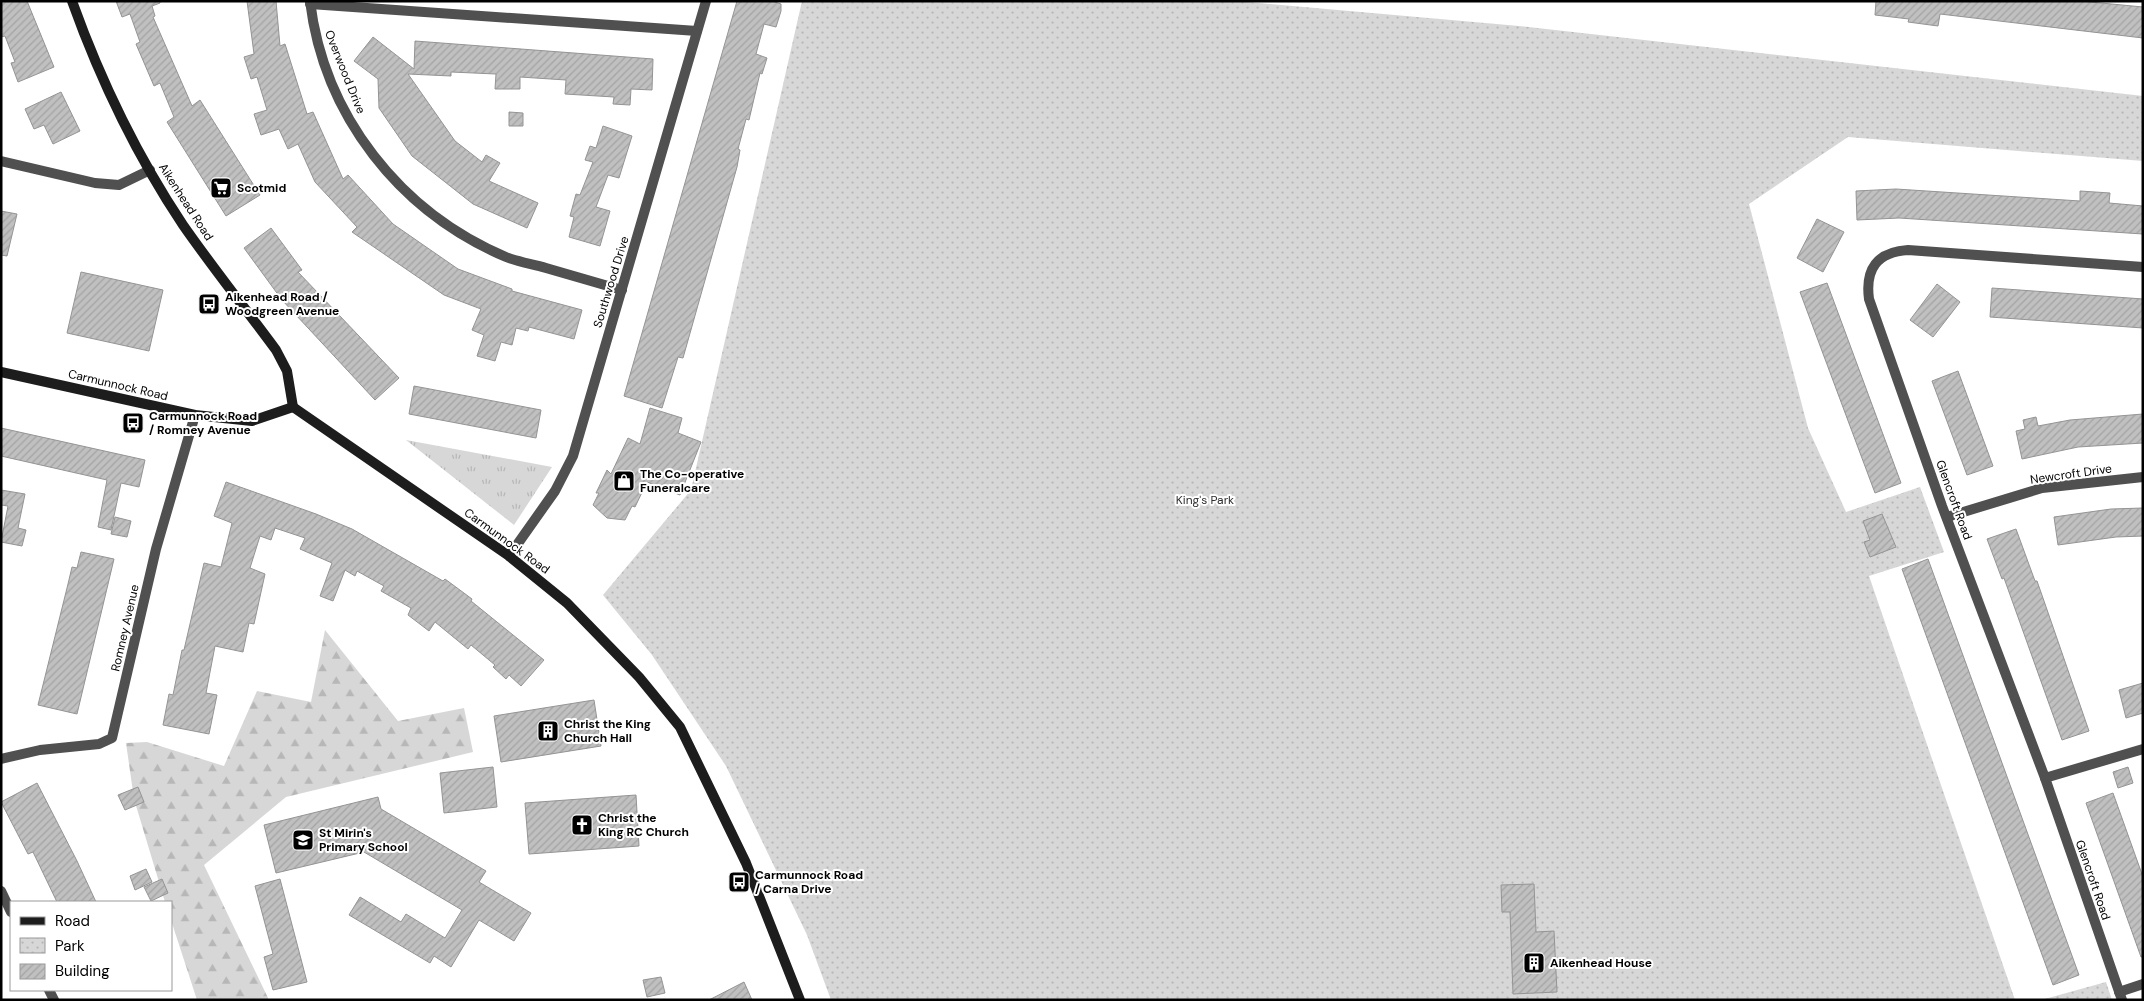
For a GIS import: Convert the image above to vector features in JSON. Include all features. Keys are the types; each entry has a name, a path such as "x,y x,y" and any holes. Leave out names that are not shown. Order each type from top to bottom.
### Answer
{"main road":[{"name":"Aikenhead Road","path":"72,1 106,87 150,170 184,225 276,350 287,371 293,407"},
{"name":"Carmunnock Road","path":"1,372 195,415 252,421 293,407 509,556 567,603 639,676 680,727 746,863 800,1000"}],"street":[{"name":"Southwood Drive","path":"509,556 555,491 573,456 706,1"},
{"path":"310,3 697,31"},
{"name":"Overwood Drive","path":"310,3 316,38 336,91 356,131 387,174 422,208 463,236 507,257 622,290"},
{"path":"1,161 95,183 120,185 150,170"},
{"name":"Glencroft Road","path":"2120,996 2045,778 1947,517 1869,299 1867,284 1873,266 1894,251 1908,250 2143,267"},
{"name":"Romney Avenue","path":"1,760 40,750 99,744 112,738 156,549 195,415"},
{"name":"Newcroft Drive","path":"1947,517 2042,488 2143,477"},
{"path":"2045,778 2143,749"},
{"path":"1,891 10,910"},
{"path":"2120,996 2143,984"}],"green space":[{"name":"King's Park","path":"802,1 1236,1 1519,26 2143,96 2143,161 1848,137 1749,204 1808,428 1846,512 1920,487 1944,552 1869,576 2015,1000 831,1000 807,935 726,766 652,655 603,595 691,490"},
{"path":"406,440 552,467 514,525"},
{"path":"325,630 398,721 464,708 473,752 286,797 204,865 269,1000 197,1000 172,923 172,901 165,901 134,799 126,743 147,742 224,766 257,691 311,702"},
{"path":"2106,982 2112,1000 2041,1000"}],"building":[{"path":"1,1 27,1 54,67 18,82 11,63 15,62 5,36 1,37"},
{"path":"116,1 160,1 160,3 152,6 155,16 153,17 192,106 200,100 260,195 226,216 167,122 174,117 160,83 154,86 136,44 140,42 130,14 122,17"},
{"path":"247,1 276,1 280,46 285,44 307,114 313,112 343,179 348,175 393,224 458,269 512,289 512,291 582,310 574,339 529,327 528,331 516,328 512,345 501,342 495,361 477,356 484,335 472,330 481,309 444,295 352,232 357,227 315,182 298,144 288,149 279,129 261,135 254,114 267,110 257,77 251,79 244,57 254,54"},
{"path":"737,1 772,1 781,4 781,11 776,27 764,24 756,54 767,58 762,74 760,73 749,120 746,119 738,149 740,150 737,167 683,358 678,357 662,408 624,396"},
{"path":"1876,1 2080,1 2143,7 2143,38 1940,14 1938,26 1908,22 1909,19 1875,15"},
{"path":"373,37 414,69 415,41 653,59 652,90 631,89 630,105 613,104 614,97 565,94 566,80 520,77 520,89 495,89 496,74 451,72 451,76 408,74 455,141 482,162 486,155 500,163 489,181 538,203 527,228 473,204 412,156 379,108 378,79 354,61"},
{"path":"61,92 80,131 53,144 44,125 34,129 25,109"},
{"path":"509,112 523,113 523,126 509,126"},
{"path":"603,126 632,136 619,178 608,175 596,207 610,211 600,246 569,237 574,217 570,216 576,194 580,195 593,162 585,160 590,146 596,148"},
{"path":"1896,189 2080,201 2080,191 2110,193 2109,203 2143,206 2143,234 1899,218 1857,220 1856,191"},
{"path":"1,211 17,214 7,256 1,255"},
{"path":"1817,219 1844,232 1823,272 1797,258"},
{"path":"271,228 302,270 298,272 399,378 375,400 282,300 244,248"},
{"path":"81,272 163,290 149,351 67,333"},
{"path":"1827,283 1901,483 1875,493 1800,292"},
{"path":"1937,284 1960,302 1933,337 1910,320"},
{"path":"1992,288 2143,299 2143,328 1990,317"},
{"path":"1958,371 1993,466 1967,475 1932,381"},
{"path":"414,386 541,410 536,438 409,414"},
{"path":"650,408 682,418 678,433 701,442 680,495 647,482 635,507 632,506 625,520 607,518 593,505 599,493 596,493 607,470 611,474 628,438 640,444"},
{"path":"2143,414 2143,443 2078,447 2022,459 2016,431 2025,429 2023,420 2036,417 2038,426 2070,420"},
{"path":"1,428 145,460 139,487 121,483 111,530 98,527 107,480 1,456"},
{"path":"226,482 352,529 443,581 445,579 472,599 471,601 544,660 521,686 509,675 506,679 493,667 495,665 471,645 468,649 435,622 429,631 408,615 411,608 381,591 384,586 357,571 355,576 345,570 333,601 320,596 332,563 300,549 305,538 275,528 271,540 260,536 250,568 265,574 254,624 249,623 243,652 215,646 206,693 217,695 209,734 163,725 169,694 173,695 182,650 184,650 204,563 221,567 232,523 214,516"},
{"path":"1,490 25,494 18,528 26,530 22,546 1,542 8,506 1,505"},
{"path":"2143,508 2143,536 2116,537 2058,545 2054,517 2111,509"},
{"path":"1882,514 1896,547 1870,557 1864,542 1870,540 1863,521"},
{"path":"115,517 131,521 127,537 111,534"},
{"path":"2016,529 2035,581 2037,581 2089,731 2062,740 2004,578 2002,579 1987,539"},
{"path":"81,552 114,559 77,714 38,705 72,567 77,568"},
{"path":"1928,559 2079,975 2053,985 1902,569"},
{"path":"2143,683 2143,713 2126,718 2119,690"},
{"name":"Christ the King Church Hall","path":"594,700 601,746 501,762 494,716"},
{"path":"493,767 497,807 444,813 440,773"},
{"path":"2128,767 2133,783 2118,788 2113,772"},
{"path":"37,783 96,901 57,901 33,852 28,854 1,802"},
{"path":"138,787 144,802 125,810 118,795"},
{"path":"2113,793 2143,877 2143,957 2141,957 2086,803"},
{"name":"Christ the King RC Church","path":"636,795 639,846 529,854 525,803"},
{"path":"378,797 381,809 486,871 479,882 531,913 514,941 479,920 451,967 434,956 430,963 349,915 360,897 401,922 406,914 445,938 462,910 364,852 276,873 264,825"},
{"path":"146,869 152,882 135,890 130,876"},
{"path":"162,879 168,893 151,901 144,887"},
{"path":"280,879 307,982 273,990 264,957 273,954 255,886"},
{"name":"Aikenhead House","path":"1534,884 1536,932 1554,931 1557,992 1513,994 1510,912 1502,912 1501,885"},
{"path":"661,977 665,993 647,997 643,980"},
{"path":"744,982 752,1000 709,1000"}],"place":[{"name":"Scotmid","path":"221,188"},
{"name":"Aikenhead Road / Woodgreen Avenue","path":"209,304"},
{"name":"Carmunnock Road / Romney Avenue","path":"133,423"},
{"name":"The Co-operative Funeralcare","path":"624,481"},
{"name":"Christ the King Church Hall","path":"548,731"},
{"name":"Christ the King RC Church","path":"582,825"},
{"name":"St Mirin's Primary School","path":"303,840"},
{"name":"Carmunnock Road / Carna Drive","path":"739,882"},
{"name":"Aikenhead House","path":"1534,963"}]}
